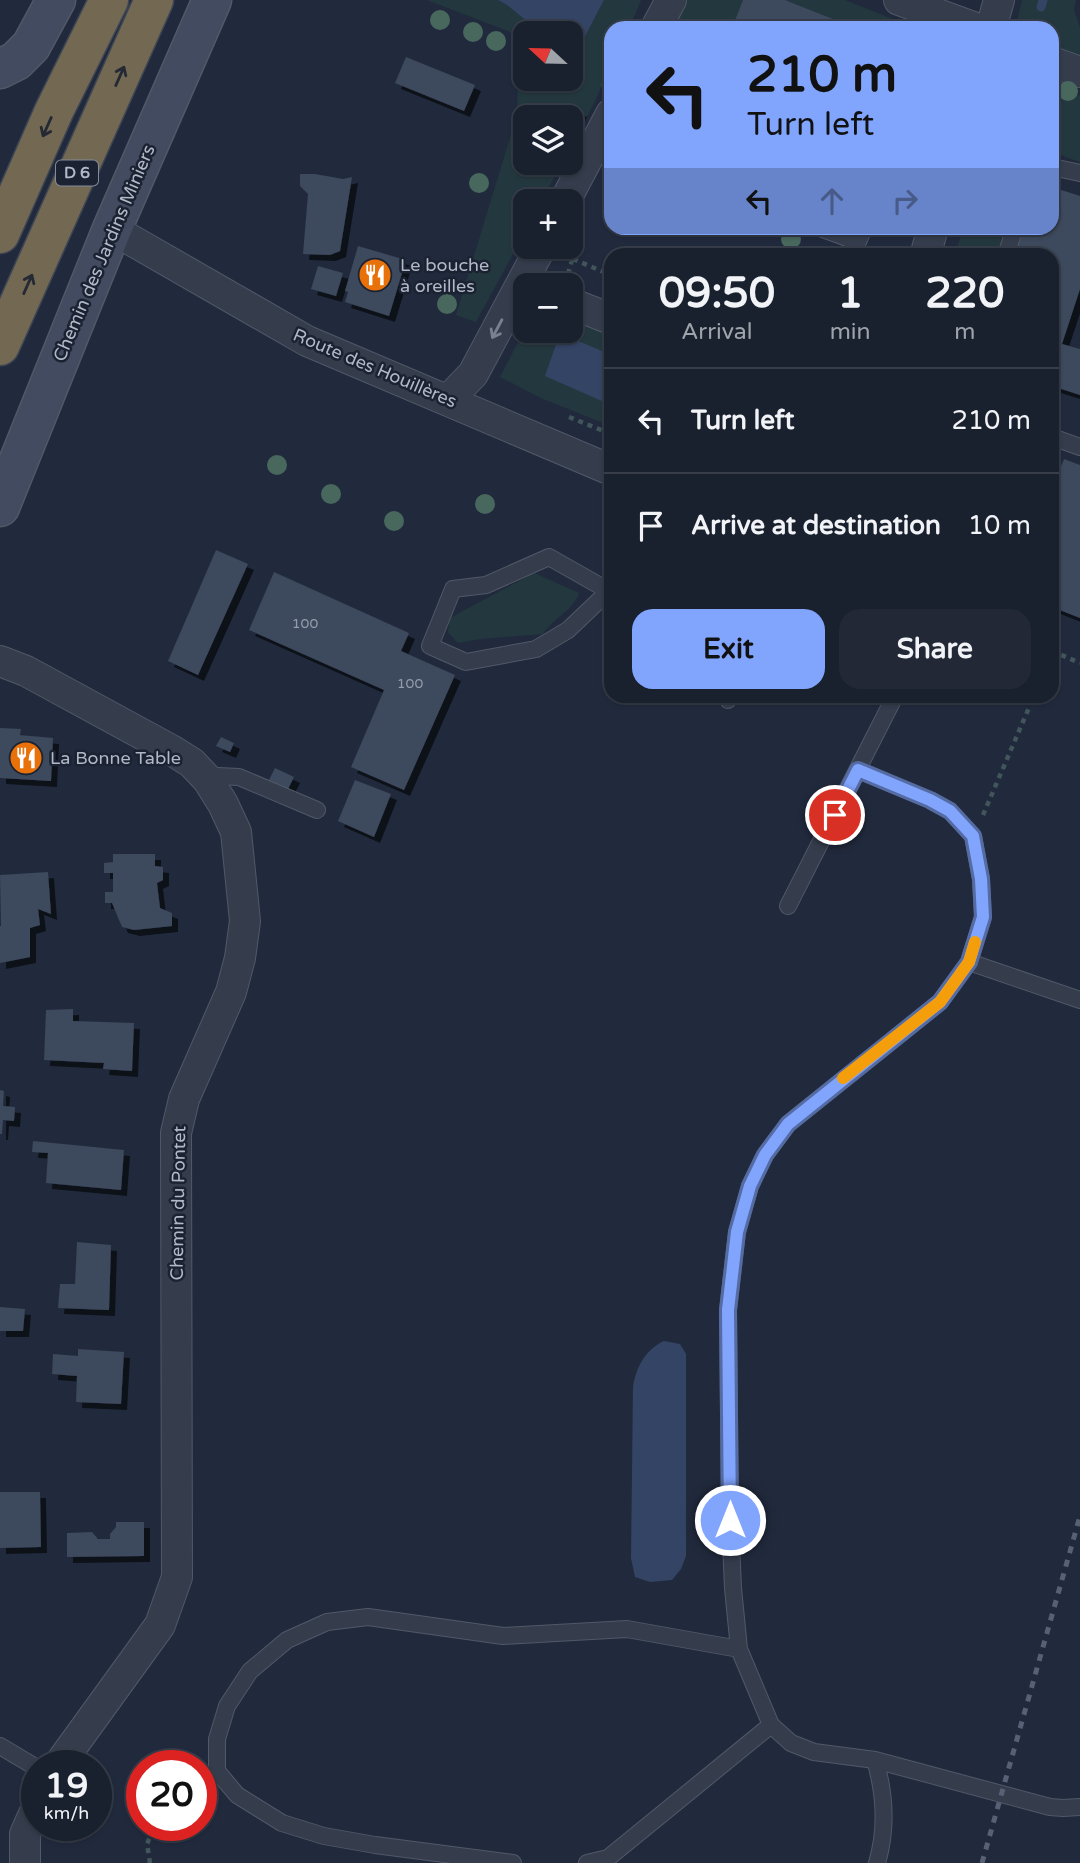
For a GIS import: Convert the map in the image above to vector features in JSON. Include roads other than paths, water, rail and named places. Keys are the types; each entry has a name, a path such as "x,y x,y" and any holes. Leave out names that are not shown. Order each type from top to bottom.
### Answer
{"highway":[{"name":"D 6","path":"0,234 54,111 109,0"},
{"name":"D 6","path":"0,346 154,0"}],"street":[{"path":"0,69 16,61 31,46 56,0"},
{"name":"Chemin des Jardins Miniers","path":"0,507 112,229 212,0"},
{"path":"660,21 671,0"},
{"path":"900,0 957,21"},
{"path":"993,21 999,0"},
{"path":"1059,64 1080,72"},
{"path":"571,189 604,127"},
{"name":"Route des Houillères","path":"112,229 307,341 604,467"},
{"path":"449,400 473,374 513,303"},
{"path":"583,308 604,316"},
{"name":"Chemin du Pontet","path":"0,661 26,671 192,763 208,780 236,832 245,921 240,958 231,992 184,1099 176,1133 177,1577 160,1625 70,1750"},
{"path":"25,1841 25,1863"}],"lane":[{"path":"1059,168 1080,173"},
{"path":"839,235 858,242 861,235"},
{"path":"1008,248 1013,235"},
{"path":"1059,440 1080,447"},
{"path":"604,587 549,556 486,585 453,589 430,646 466,662 536,649 568,630 604,596"},
{"path":"788,906 892,703"},
{"path":"858,770 950,811 973,836 981,879 983,917 969,962 940,1002 788,1124 765,1155 750,1186 737,1232 728,1310 730,1520 738,1649 771,1725 791,1743 814,1752 875,1760 1050,1807 1080,1807"},
{"path":"208,780 218,776 239,777 317,810"},
{"path":"969,962 1080,1000"},
{"path":"513,1863 375,1845 324,1836 282,1823 237,1795 217,1771 217,1739 227,1706 250,1671 287,1640 327,1622 368,1617 503,1636 627,1629 738,1649"},
{"path":"587,1863 608,1858 771,1725"},
{"path":"0,1746 21,1758"},
{"path":"875,1760 882,1783 884,1811 882,1846 877,1863"}],"water":[{"path":"498,0 604,0 583,40 583,21 526,21"},
{"path":"557,343 583,343 604,352 604,402 545,376"},
{"path":"664,1341 680,1344 686,1354 686,1556 681,1569 672,1580 650,1582 635,1577 631,1558 633,1387 643,1360 652,1349"}],"waterway":[{"path":"1041,7 1043,0"}],"railway":[{"path":"982,1863 1080,1516"}],"place":[{"name":"Le bouche à oreilles","path":"375,275"},
{"name":"La Bonne Table","path":"26,758"}]}
